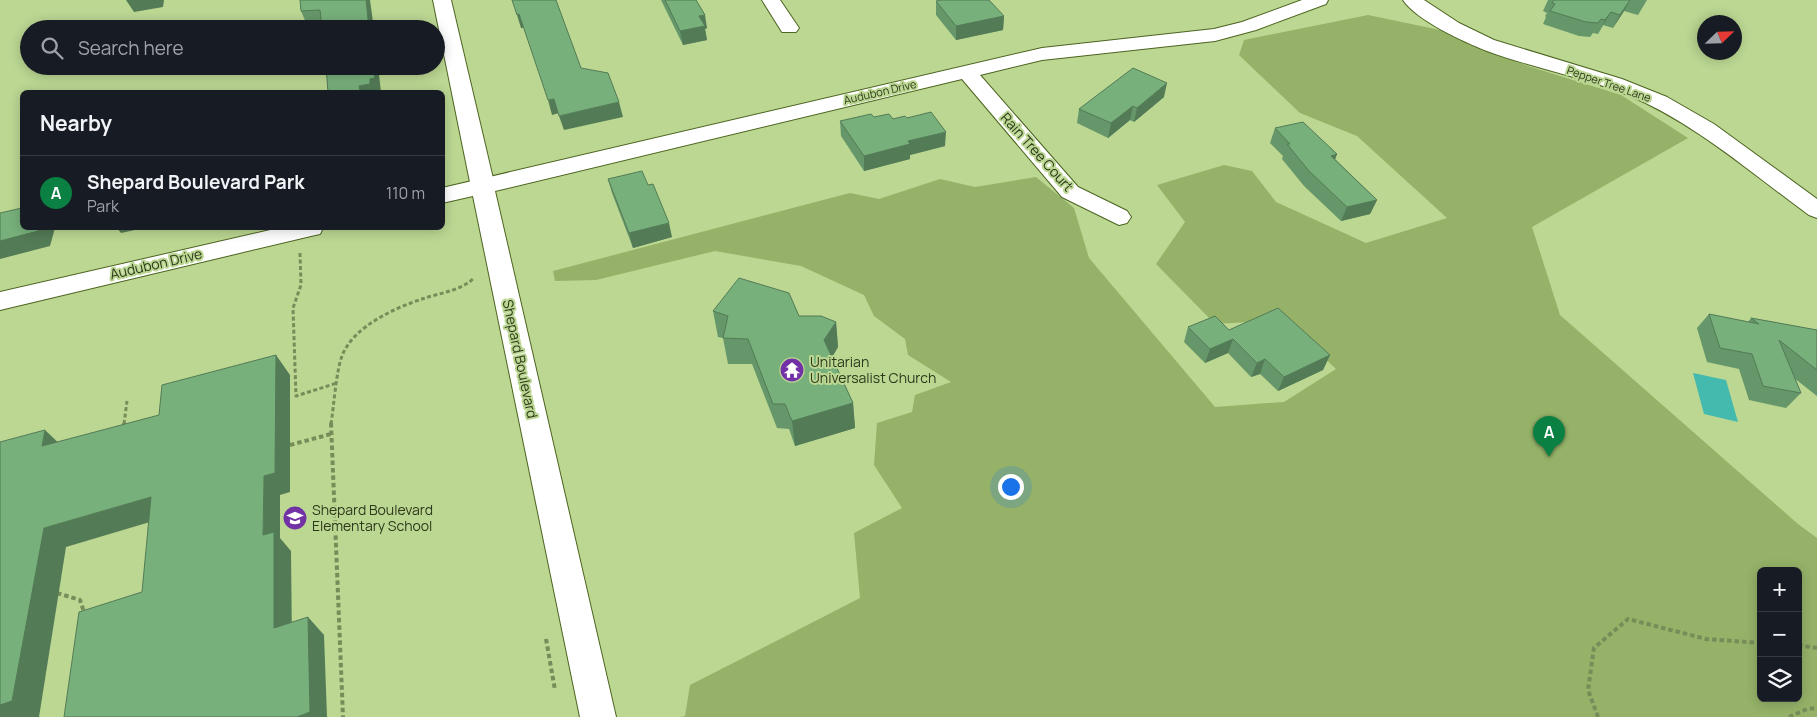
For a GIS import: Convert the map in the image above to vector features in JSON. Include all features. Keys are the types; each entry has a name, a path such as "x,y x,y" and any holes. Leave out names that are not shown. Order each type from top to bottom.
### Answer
{"street":[{"name":"Shepard Boulevard","path":"442,0 598,717"},
{"path":"771,0 789,28"},
{"name":"Audubon Drive","path":"445,195 1042,54 1215,35 1248,26 1318,0"},
{"name":"Pepper Tree Lane","path":"1412,0 1466,35 1512,53 1636,91 1663,104 1695,122 1817,210"},
{"name":"Rain Tree Court","path":"967,72 1070,192 1119,217"},
{"name":"Audubon Drive","path":"0,301 305,237"}],"path":[{"path":"305,237 301,285 293,308 296,396 337,383"},
{"path":"343,717 332,434 337,383 342,356 354,336 366,326 417,301 467,285 476,275 478,284"},
{"path":"124,430 127,400"},
{"path":"290,446 332,434"},
{"path":"53,592 69,594 80,599 85,608 84,618"},
{"path":"1598,717 1588,690 1594,648 1628,619 1706,639 1757,643"},
{"path":"546,636 555,690"},
{"path":"1802,646 1817,648"},
{"path":"1789,717 1807,709 1817,708"}],"green space":[{"path":"1368,15 1440,30 1528,66 1621,95 1688,138 1532,227 1560,315 1798,524 1817,538 1817,717 682,717 685,716 690,685 860,598 854,533 902,508 874,465 877,423 912,412 915,395 951,382 908,355 905,339 874,316 864,295 801,266 715,251 596,280 555,281 553,271 850,193 879,199 940,179 975,187 1036,177 1074,208 1089,258 1215,407 1284,402 1336,369 1284,320 1215,324 1156,264 1185,222 1157,185 1224,165 1252,171 1276,202 1366,243 1447,218 1357,136 1300,113 1239,55 1244,40"}],"water":[{"path":"1693,373 1726,380 1738,422 1704,414"}],"building":[{"path":"300,0 366,0 368,20 321,20 320,10 301,11"},
{"path":"512,0 556,0 581,68 608,73 619,102 559,116 554,99 548,100 519,14 517,15"},
{"path":"665,0 696,0 705,15 699,16 705,26 680,31"},
{"path":"989,0 1004,16 956,26 936,1"},
{"path":"1554,0 1630,0 1620,15 1611,12 1605,20 1601,19 1598,23 1586,22 1550,11 1555,4 1552,3"},
{"path":"1133,68 1167,83 1137,108 1133,106 1111,123 1079,109"},
{"path":"327,75 374,75 375,78 370,79 370,84 359,86 360,90 328,90"},
{"path":"931,112 946,132 908,141 910,144 864,156 840,121 871,114 874,117 889,114 893,119 905,116 907,118"},
{"path":"1303,122 1337,154 1331,156 1377,200 1347,207 1309,171 1287,144 1290,144 1275,128"},
{"path":"642,171 648,185 653,184 669,223 629,233 608,179"},
{"path":"20,208 20,230 38,231 0,241 0,213"},
{"name":"Unitarian Universalist Church","path":"739,278 789,293 799,316 821,316 836,322 824,340 853,403 792,421 785,404 773,404 748,339 723,338 728,316 713,311"},
{"path":"1278,308 1330,355 1284,377 1265,359 1257,363 1233,339 1210,349 1188,327 1215,316 1229,330"},
{"path":"1709,314 1759,324 1751,318 1817,330 1817,370 1779,340 1801,393 1763,386 1752,354 1720,348"},
{"name":"Shepard Boulevard Elementary School","path":"276,355 275,473 264,476 263,535 274,532 274,628 308,617 310,712 297,717 64,717 79,612 142,592 151,497 44,528 12,701 0,705 0,442 45,430 42,446 159,415 162,385"}],"place":[{"name":"Unitarian Universalist Church","path":"792,370"},
{"name":"Shepard Boulevard Park","path":"1549,457"},
{"name":"Shepard Boulevard Elementary School","path":"295,518"}]}
